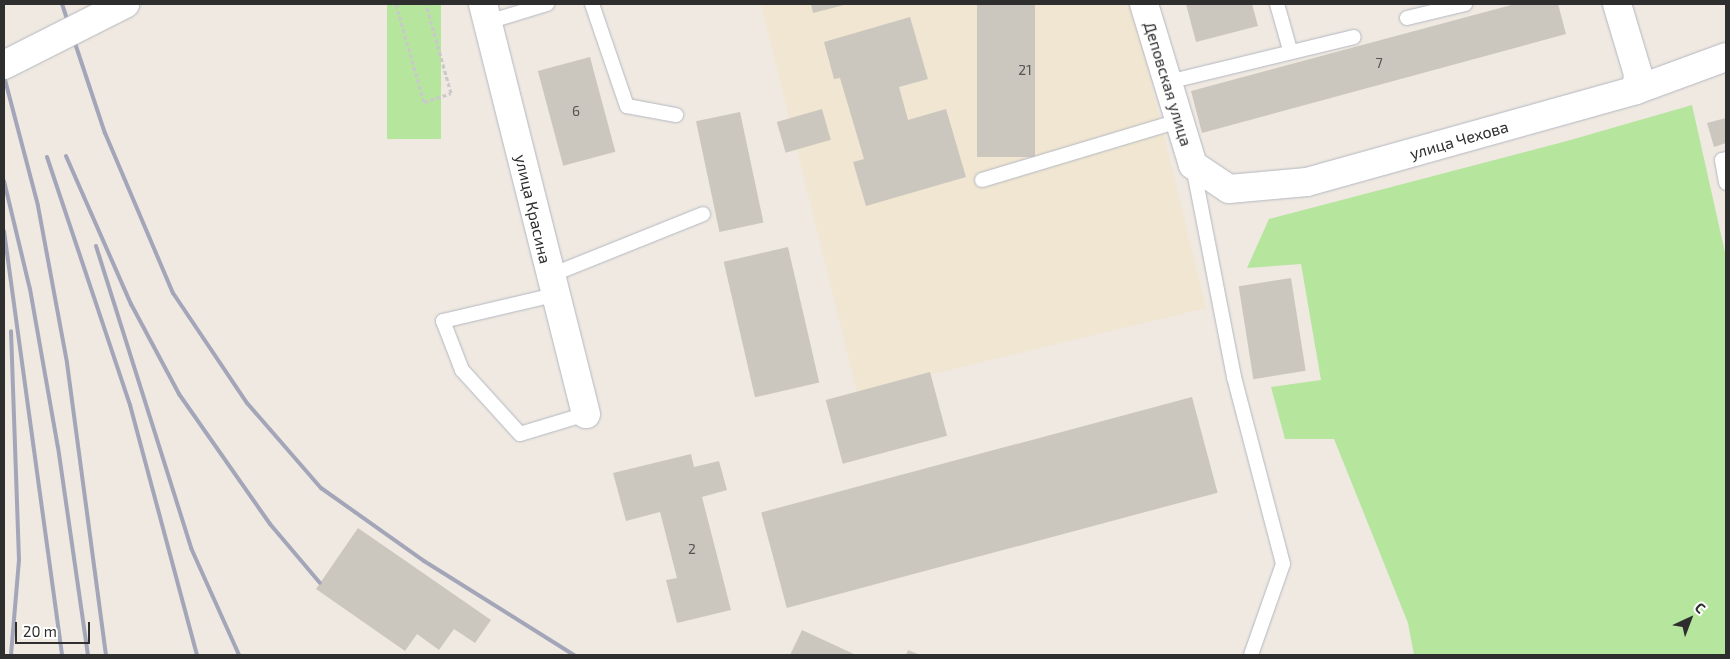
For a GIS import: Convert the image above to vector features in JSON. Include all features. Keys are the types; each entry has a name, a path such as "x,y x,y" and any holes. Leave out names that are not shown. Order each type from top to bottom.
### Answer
{"main road":[{"path":"4,64 124,4"},
{"name":"Деповская улица","path":"1144,4 1193,165"},
{"path":"1617,4 1638,74 1636,90"},
{"name":"улица Красина","path":"486,13 552,285 586,414"},
{"name":"улица Чехова","path":"1193,165 1229,189 1307,182 1636,90 1726,57"}],"lane":[{"path":"486,13 547,4"},
{"path":"592,4 627,106 676,115"},
{"path":"1277,4 1290,50"},
{"path":"1407,18 1465,4"},
{"path":"1168,82 1290,50 1354,37"},
{"path":"982,180 1180,121"},
{"path":"1726,159 1722,160 1726,183"},
{"path":"1193,165 1234,377 1283,564 1251,655"},
{"path":"586,414 520,434 462,370 443,321 552,285 703,214"}],"path":[{"path":"396,4 424,102 451,93 426,4"}],"shaded area":[{"path":"761,4 1132,4 1206,308 857,392"}],"green space":[{"path":"387,4 441,4 441,139 387,139"},
{"path":"1692,105 1726,257 1726,655 1414,655 1408,623 1334,439 1285,439 1271,387 1321,380 1301,264 1247,268 1269,219 1567,141"}],"building":[{"path":"811,4 848,4 813,13"},
{"path":"977,4 1035,4 1035,157 977,157"},
{"path":"1186,4 1252,4 1258,26 1196,42"},
{"path":"1515,4 1558,4 1566,34 1202,133 1191,91"},
{"path":"910,17 928,79 899,87 908,120 946,109 966,177 866,206 853,162 864,159 840,78 834,79 824,42"},
{"path":"590,57 615,152 563,166 538,71"},
{"path":"822,109 831,140 786,153 777,122"},
{"path":"740,112 763,223 719,232 696,121"},
{"path":"1726,118 1726,143 1714,147 1707,123"},
{"path":"788,247 819,382 755,397 724,262"},
{"path":"1291,278 1306,371 1253,379 1239,286"},
{"path":"930,372 947,436 843,464 826,400"},
{"path":"1192,397 1218,493 787,608 761,512"},
{"path":"691,454 694,467 719,461 727,490 702,497 731,610 677,623 666,580 677,578 660,512 626,521 613,473"},
{"path":"358,528 491,620 475,643 454,629 439,650 417,634 405,651 316,589"},
{"path":"802,630 856,655 790,655"},
{"path":"908,650 920,655 906,655"}],"railway":[{"path":"62,4 105,133 173,293 247,403 321,488 424,561 574,655"},
{"path":"4,76 38,206 67,363 106,655"},
{"path":"66,156 131,304 179,394 270,524 320,583"},
{"path":"47,157 130,405 197,655"},
{"path":"4,181 30,289 58,447 88,655"},
{"path":"4,231 62,655"},
{"path":"96,246 191,548 239,655"},
{"path":"11,331 19,560 11,655"}]}
